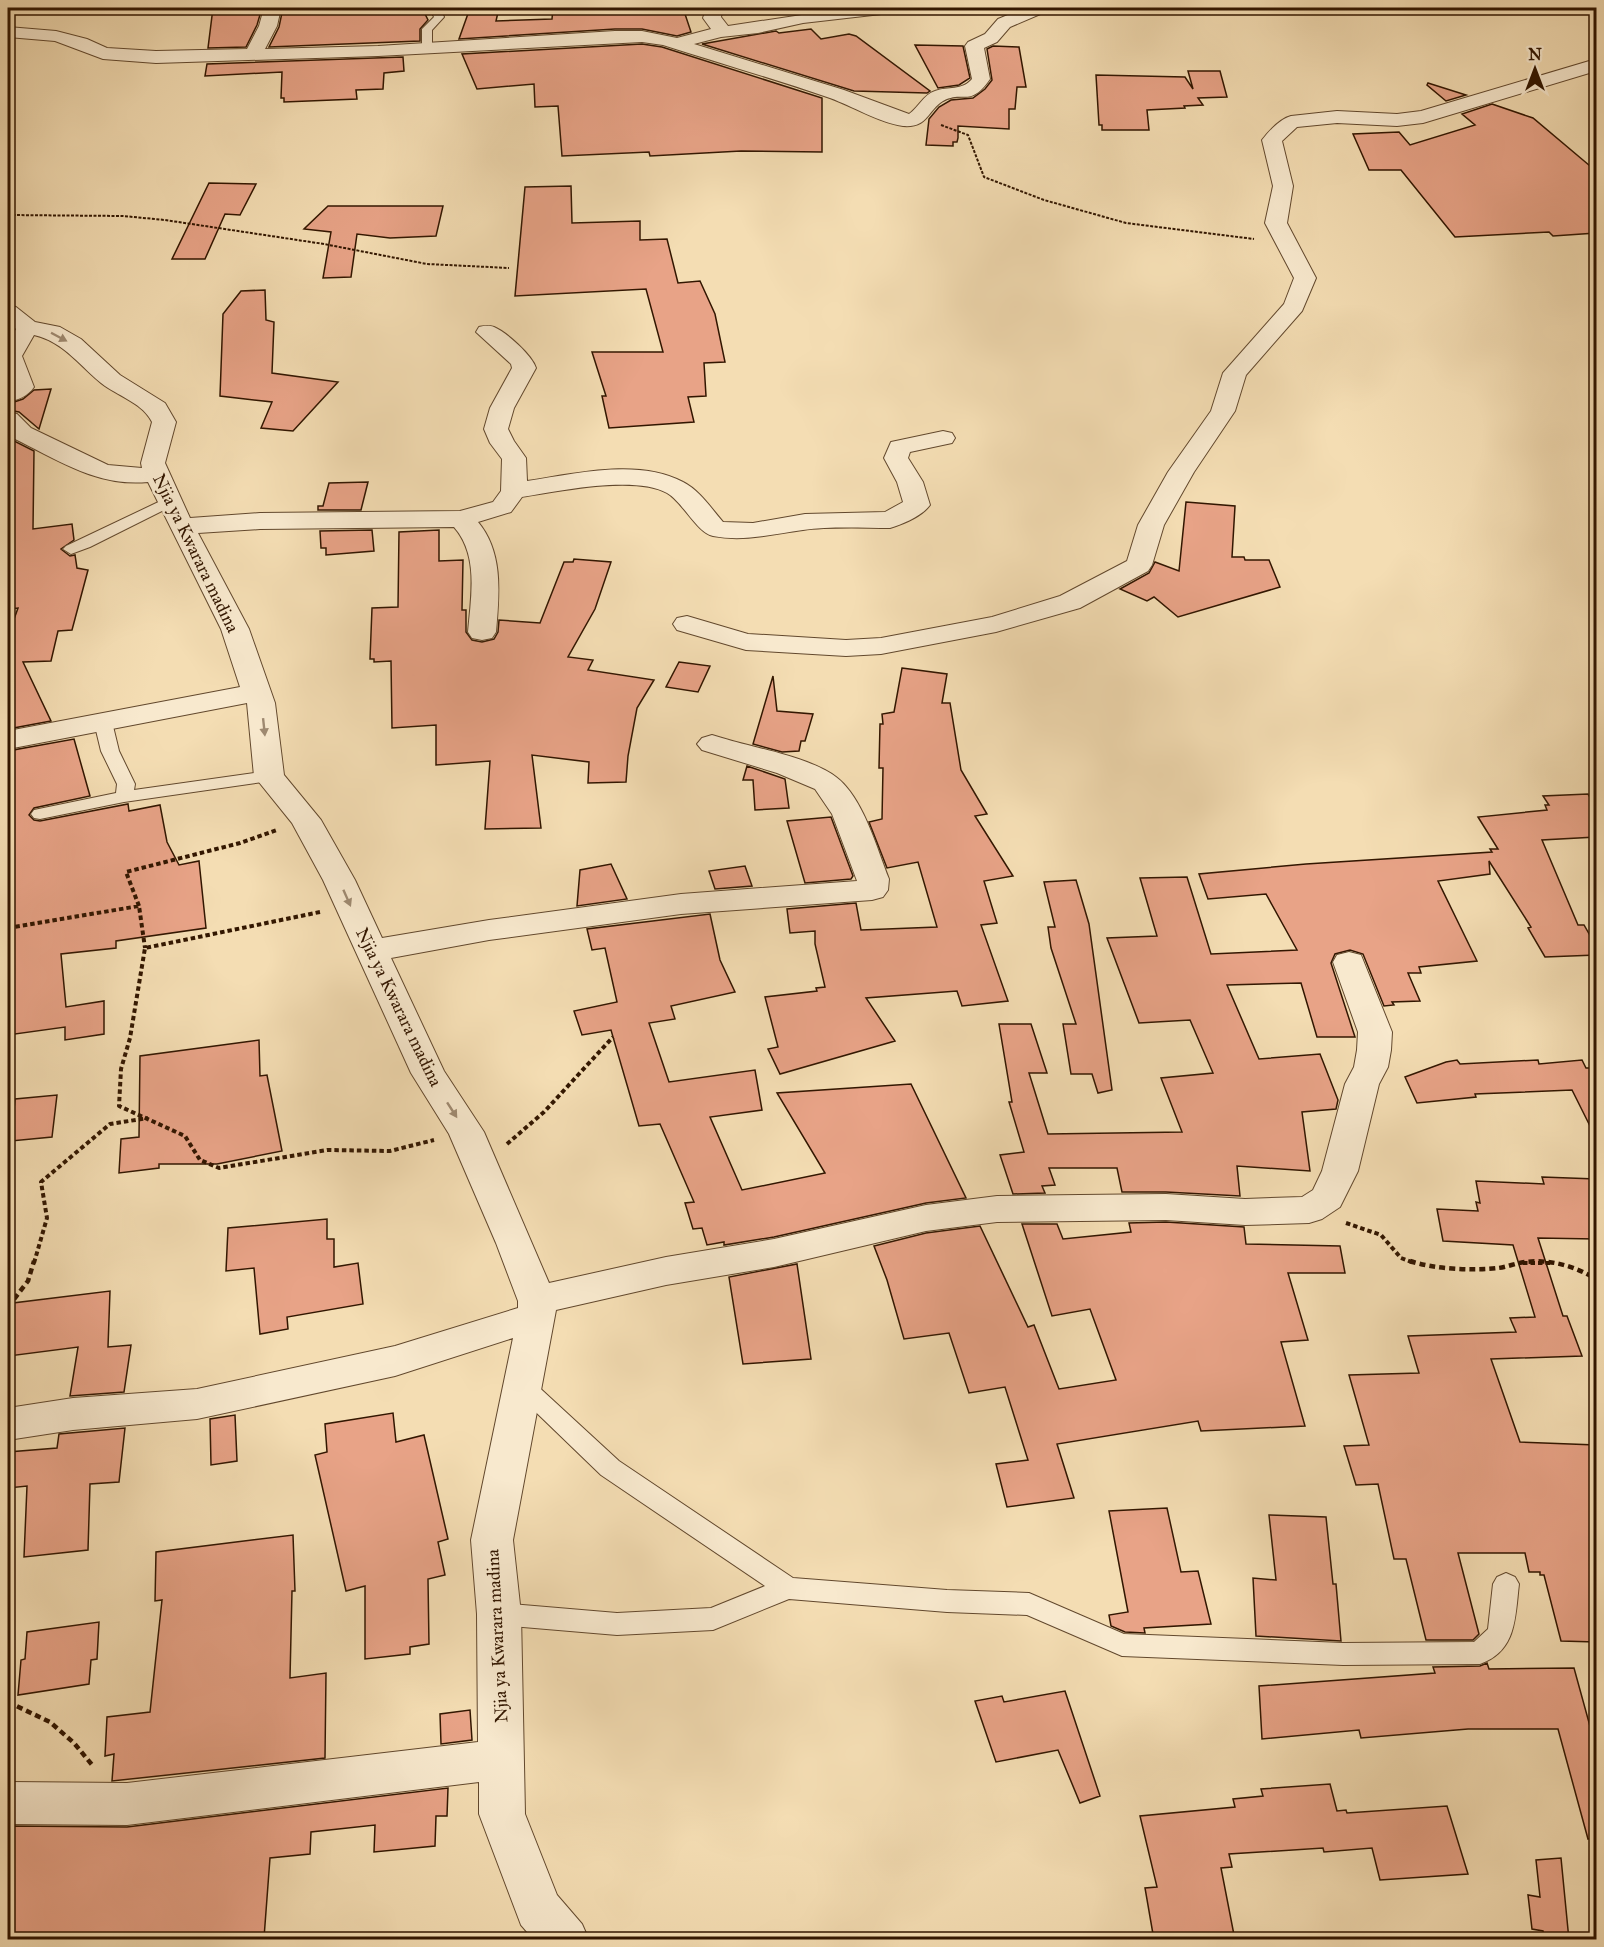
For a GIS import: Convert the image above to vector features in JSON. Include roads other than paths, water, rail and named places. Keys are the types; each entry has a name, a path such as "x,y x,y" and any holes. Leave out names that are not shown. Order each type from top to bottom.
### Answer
{"street":[{"path":"253,54 268,26 273,8"},
{"path":"710,8 715,9 712,18 720,27 720,32"},
{"path":"678,43 720,32 758,28 803,18 890,8"},
{"path":"8,32 56,36 104,53 127,56 427,48 588,39 621,34 678,43 692,50 837,94 909,121 921,117 932,99 944,94 965,93 977,85 980,76 974,46 991,38 1004,23 1039,8"},
{"path":"687,624 746,642 846,648 880,646 996,624 1070,602 1139,565 1150,525 1181,472 1223,411 1235,374 1294,306 1305,278 1276,223 1283,186 1272,140 1291,122 1337,117 1397,120 1424,117 1596,65"},
{"path":"8,395 22,387 23,383 10,356 14,322"},
{"name":"Njia ya Kwarara madina","path":"14,322 52,332 73,344 112,380 157,408 164,422 153,463 236,629 261,703 269,776 306,820 346,896 428,1073 466,1131 515,1243 537,1308 492,1540 499,1614 502,1814 538,1909 565,1940"},
{"path":"8,419 22,433 102,472 134,476 170,501 271,521 461,519 502,507 514,491 514,458 502,443 496,429 502,408 524,368 522,361 488,332"},
{"path":"514,491 595,480 650,479 674,487 694,504 715,529 753,531 805,522 890,520 917,505 909,482 896,458 900,447 944,438"},
{"path":"461,519 474,530 481,550 485,585 482,632"},
{"path":"8,740 256,693"},
{"path":"370,951 489,930 681,904 872,890 873,879 846,810 828,784 808,774 711,744"},
{"path":"8,1424 73,1414 197,1404 394,1361 537,1308 584,1288 666,1270 774,1253 905,1222 997,1209 1166,1207 1245,1212 1309,1210 1327,1198 1340,1171 1362,1084 1371,1067 1374,1050 1375,1032 1349,962"},
{"path":"8,1803 127,1804 502,1759"}],"lane":[{"path":"427,48 429,38 427,29 439,17 435,8"},
{"path":"71,549 170,501"},
{"path":"104,722 110,752 126,784 124,797"},
{"path":"40,814 124,797 269,776"},
{"path":"523,1386 610,1468 788,1588"},
{"path":"499,1614 617,1624 713,1619 788,1588 947,1601 1029,1604 1122,1645 1343,1654 1480,1653 1500,1634 1506,1584"}]}
